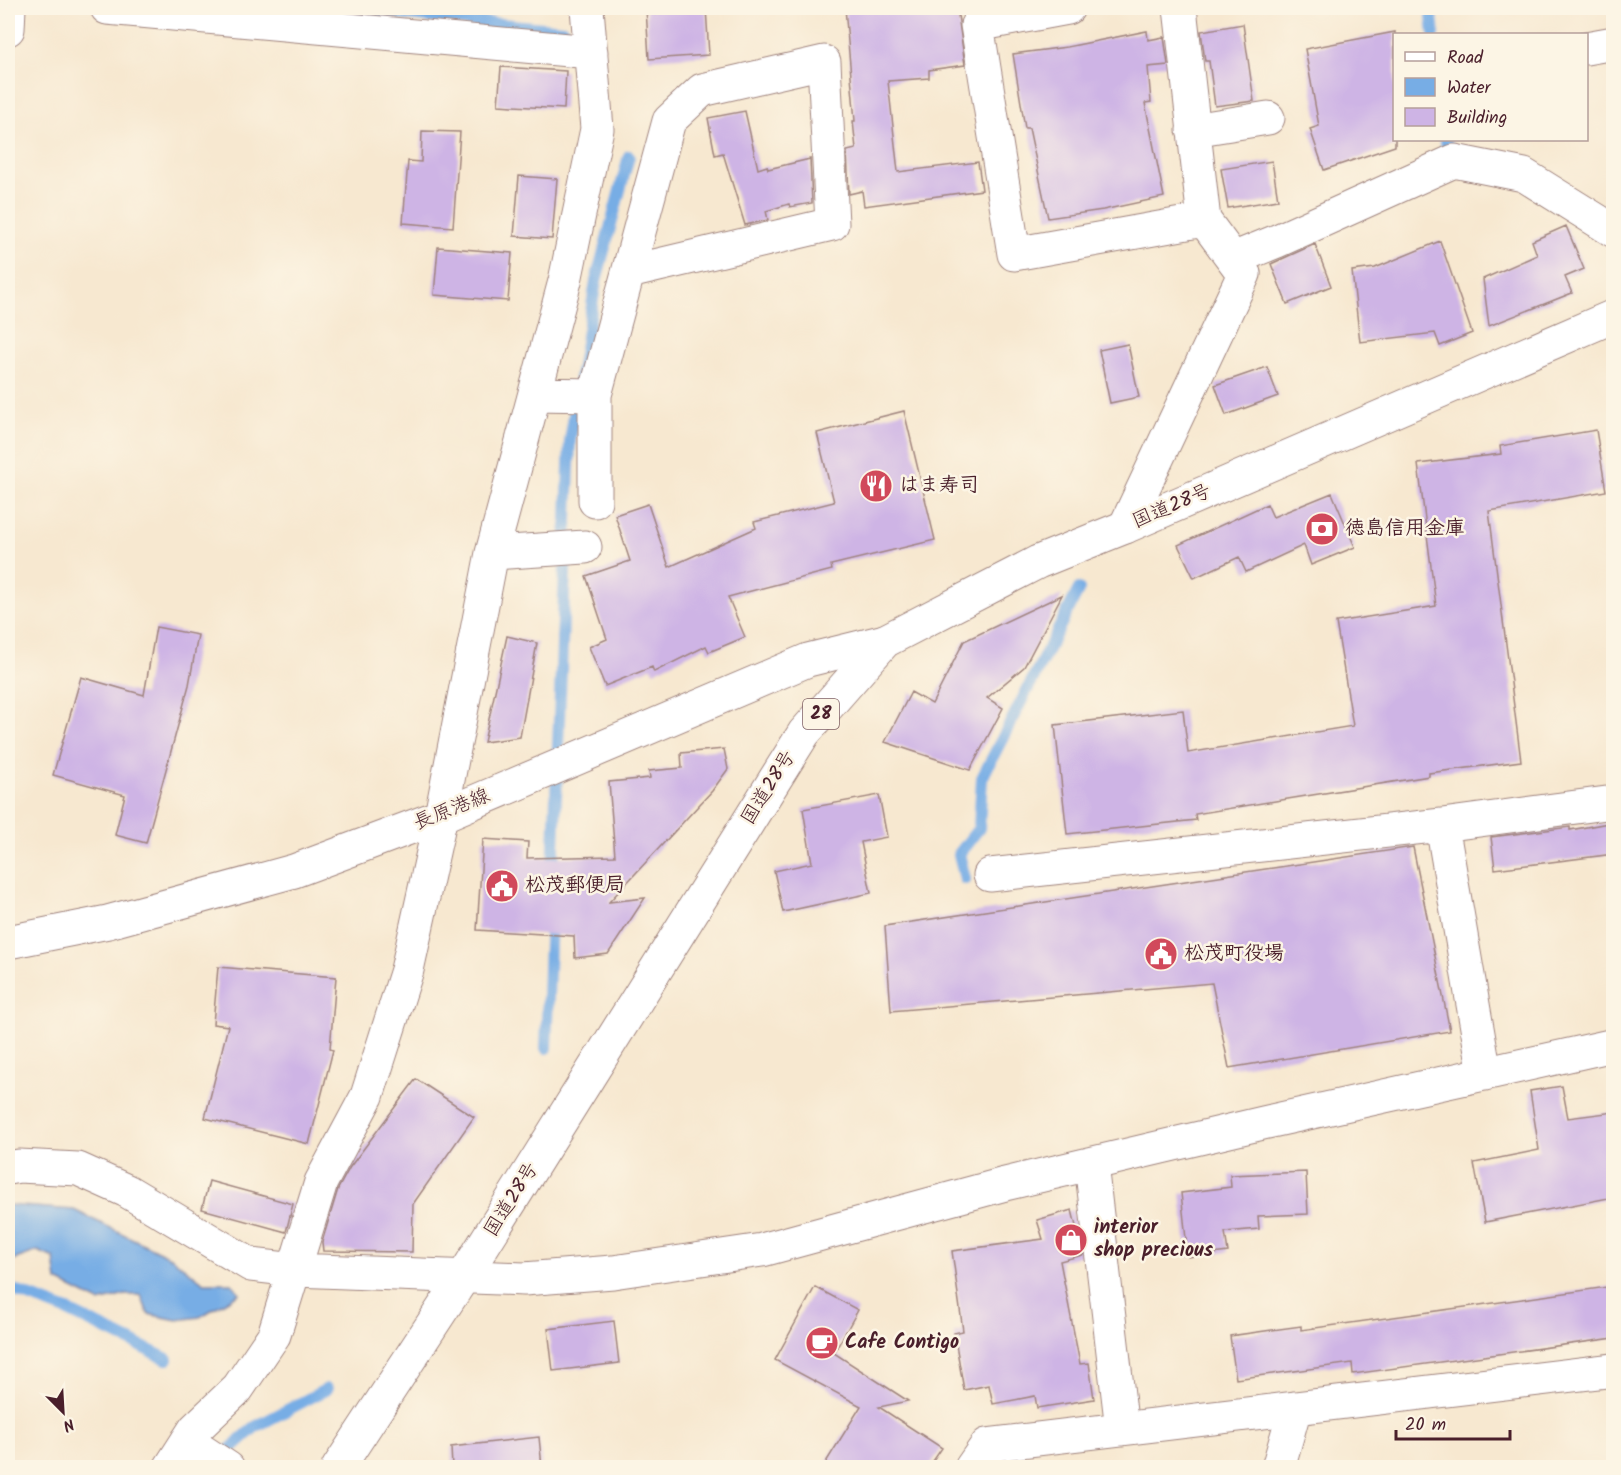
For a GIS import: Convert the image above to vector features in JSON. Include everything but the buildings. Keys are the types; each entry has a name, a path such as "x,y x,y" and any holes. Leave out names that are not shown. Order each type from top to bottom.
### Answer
{"main road":[{"path":"8,29 9,8"},
{"path":"107,8 591,52"},
{"path":"228,1467 178,1454 195,1429 238,1388 274,1335 321,1182 367,1096 407,970 441,816 492,553 565,281 597,129 587,8"},
{"path":"1068,8 977,25 1014,254 1204,220"},
{"path":"1125,527 1244,274 1204,220 1193,129 1188,9"},
{"path":"1588,48 1614,43"},
{"path":"595,501 595,395 669,121 702,90 824,62 832,224 629,272"},
{"path":"1193,129 1268,118"},
{"path":"1233,259 1454,160 1524,175 1614,231"},
{"name":"国道28号","path":"339,1467 464,1276 804,733 885,642 1038,562 1125,527 1614,316"},
{"path":"535,394 595,395"},
{"path":"492,553 585,547"},
{"name":"長原港線","path":"8,942 108,922 294,871 441,816 808,660 885,642"},
{"path":"990,875 1442,825 1614,802"},
{"path":"1442,825 1485,1074"},
{"path":"8,1168 19,1166 78,1169 127,1191 251,1266 524,1280 613,1272 762,1250 994,1187 1614,1046"},
{"path":"1091,1164 1122,1429"},
{"path":"971,1467 987,1445 1614,1370"},
{"path":"1278,1467 1295,1408"}],"water":[{"path":"8,1205 74,1210 172,1258 204,1283 231,1283 240,1293 200,1317 177,1320 148,1314 141,1295 125,1295 99,1302 57,1281 54,1258 38,1251 13,1260 8,1258"}],"waterway":[{"path":"334,8 563,30"},
{"path":"1431,8 1434,33"},
{"path":"1446,141 1447,148"},
{"path":"553,874 570,441 596,281 629,156"},
{"path":"965,879 959,854 979,828 982,778 1079,589"},
{"path":"546,1048 551,918"},
{"path":"8,1288 68,1311 167,1359"},
{"path":"219,1459 255,1427 327,1389"}],"place":[{"name":"はま寿司","path":"876,486"},
{"name":"徳島信用金庫","path":"1322,529"},
{"name":"松茂郵便局","path":"502,886"},
{"name":"松茂町役場","path":"1161,954"},
{"name":"interior shop precious","path":"1071,1240"},
{"name":"Cafe Contigo","path":"822,1343"}]}
